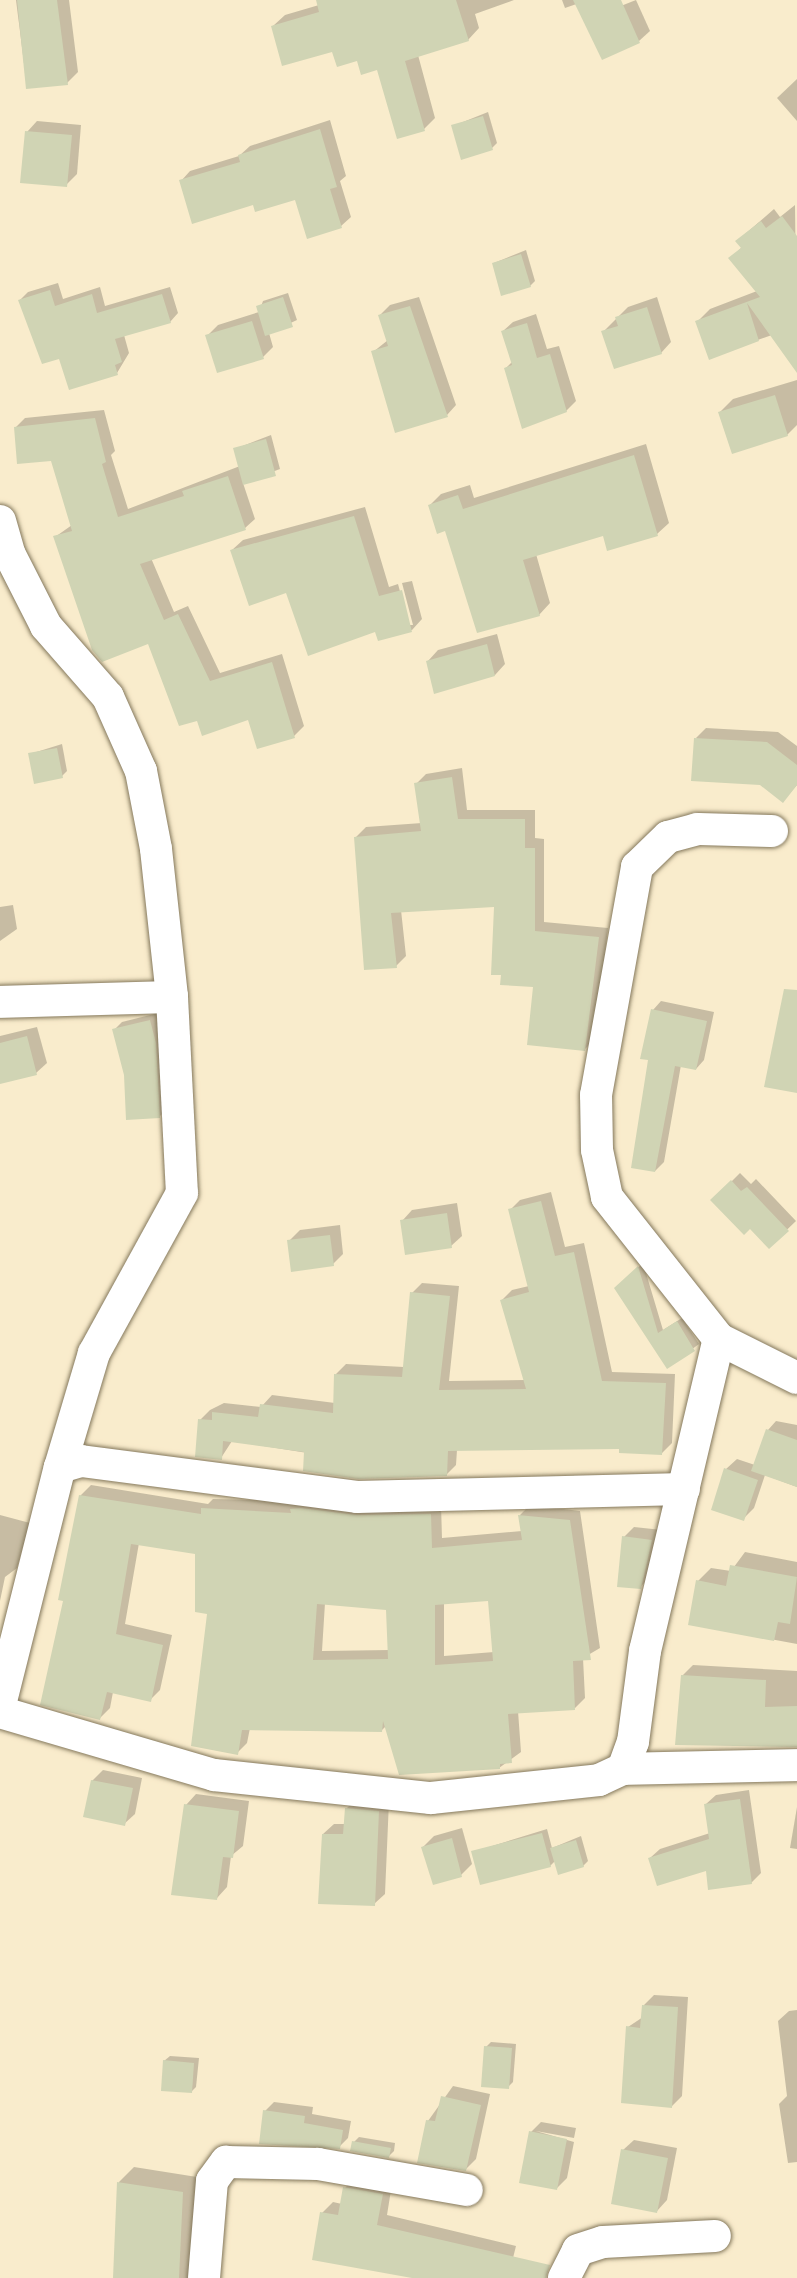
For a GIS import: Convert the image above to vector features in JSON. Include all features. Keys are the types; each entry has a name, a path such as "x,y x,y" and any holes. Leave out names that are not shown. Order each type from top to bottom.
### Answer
{"street":[{"path":"0,522 10,555 46,626 108,697 141,771 156,849 172,997 182,1193 94,1353 60,1467 0,1705"},
{"path":"772,831 697,829 668,837 637,867 596,1095 597,1150 607,1197 719,1339 797,1378"},
{"path":"0,1002 172,997"},
{"path":"622,1769 633,1742 645,1651 719,1339"},
{"path":"60,1467 82,1461 357,1497 684,1489"},
{"path":"0,1712 214,1774 431,1798 598,1780 622,1769 797,1765"},
{"path":"204,2278 212,2180 226,2162 318,2164 467,2190"},
{"path":"564,2278 578,2250 603,2242 715,2236"}],"building":[{"path":"17,0 57,0 68,85 26,89"},
{"path":"316,0 456,0 469,41 405,61 425,131 397,139 377,70 361,75 357,61 337,67 332,52 282,66 271,26 319,12"},
{"path":"573,0 621,0 640,43 602,60"},
{"path":"483,116 493,150 461,160 451,125"},
{"path":"320,129 337,187 330,189 342,228 307,239 295,200 255,212 253,205 192,224 179,180 240,162 238,155"},
{"path":"25,131 72,135 67,187 20,183"},
{"path":"782,216 797,236 797,373 747,303 759,341 709,360 695,321 760,297 728,258 741,248 735,241 761,221 766,228"},
{"path":"521,254 531,287 501,296 492,263"},
{"path":"50,290 55,306 92,294 97,313 162,294 171,323 115,339 122,362 115,365 118,375 69,390 59,359 42,364 18,300"},
{"path":"283,297 293,327 265,336 256,306"},
{"path":"410,306 448,417 395,433 371,351 388,346 378,315"},
{"path":"647,307 662,354 614,369 601,331 618,326 615,317"},
{"path":"252,321 264,359 217,373 205,335"},
{"path":"527,323 537,358 550,354 567,412 522,429 504,368 512,365 501,331"},
{"path":"775,395 788,436 732,454 718,412"},
{"path":"95,418 106,462 102,464 118,517 184,496 182,491 228,476 246,530 140,564 164,620 178,614 210,681 272,662 295,738 257,749 248,720 202,736 197,721 179,726 148,644 102,662 92,650 53,536 72,531 51,461 17,464 14,427"},
{"path":"266,439 276,476 243,485 233,448"},
{"path":"634,455 658,536 607,551 603,536 523,560 540,616 477,633 445,531 437,534 428,505 458,495 463,509"},
{"path":"354,516 379,596 402,590 412,632 378,641 375,632 308,656 286,593 249,606 230,550"},
{"path":"487,644 495,676 434,694 426,661"},
{"path":"694,738 767,742 797,765 797,785 783,803 760,785 691,781"},
{"path":"57,748 63,778 34,784 28,753"},
{"path":"452,777 458,819 525,819 525,848 535,848 535,931 599,937 585,1051 527,1045 533,987 500,985 501,975 491,975 494,907 391,913 397,968 364,970 354,837 421,831 414,783"},
{"path":"784,989 797,990 797,1093 764,1087"},
{"path":"651,1009 707,1021 696,1070 675,1066 655,1172 631,1168 648,1060 640,1059"},
{"path":"150,1020 156,1043 160,1118 126,1120 124,1075 112,1029"},
{"path":"27,1036 37,1075 0,1084 0,1043"},
{"path":"731,1180 741,1191 747,1187 789,1231 769,1249 750,1229 744,1235 710,1200"},
{"path":"541,1201 555,1256 574,1252 602,1381 666,1383 662,1455 619,1453 619,1449 448,1451 447,1476 358,1479 303,1471 304,1452 223,1441 222,1460 195,1457 198,1419 212,1420 212,1412 258,1417 260,1404 333,1413 334,1374 402,1377 410,1292 450,1296 439,1390 526,1389 500,1300 529,1292 508,1209"},
{"path":"447,1213 452,1248 405,1255 400,1220"},
{"path":"330,1235 334,1266 291,1272 287,1240"},
{"path":"638,1266 658,1333 677,1321 695,1351 667,1369 614,1288"},
{"path":"766,1429 797,1440 797,1487 751,1471"},
{"path":"724,1468 758,1480 744,1521 711,1510"},
{"path":"79,1495 201,1514 201,1508 291,1513 290,1509 301,1508 357,1515 431,1514 432,1548 522,1540 518,1515 570,1520 591,1660 573,1661 575,1710 508,1714 512,1763 500,1764 500,1769 399,1775 383,1721 382,1732 242,1730 238,1755 191,1746 207,1614 195,1612 195,1554 131,1544 116,1634 163,1645 151,1702 107,1692 100,1720 40,1705 63,1601 58,1600","holes":["488,1601 493,1661 435,1665 435,1605","317,1604 386,1610 388,1659 313,1660"]},
{"path":"622,1536 652,1540 641,1589 617,1587"},
{"path":"730,1565 797,1577 790,1624 778,1622 774,1641 688,1625 696,1580 726,1586"},
{"path":"681,1675 766,1680 765,1707 797,1706 797,1747 675,1745"},
{"path":"91,1780 133,1788 125,1826 83,1817"},
{"path":"740,1799 752,1884 708,1890 706,1871 657,1886 648,1858 709,1839 704,1804"},
{"path":"184,1804 239,1811 233,1858 223,1857 217,1900 171,1895"},
{"path":"345,1808 379,1811 375,1906 318,1904 322,1834 343,1834"},
{"path":"542,1833 551,1867 480,1885 471,1851"},
{"path":"452,1838 462,1877 433,1885 421,1847"},
{"path":"576,1840 584,1867 558,1875 550,1848"},
{"path":"642,2005 678,2007 672,2108 621,2103 626,2026 640,2028"},
{"path":"484,2046 512,2048 509,2089 481,2087"},
{"path":"163,2060 194,2063 192,2093 161,2091"},
{"path":"441,2096 481,2105 466,2171 417,2163 426,2120 435,2121"},
{"path":"263,2110 305,2116 304,2123 343,2130 340,2149 259,2144"},
{"path":"529,2131 567,2139 557,2190 519,2183"},
{"path":"352,2141 391,2148 389,2158 350,2151"},
{"path":"621,2149 668,2158 657,2213 611,2204"},
{"path":"117,2182 183,2192 179,2278 113,2278"},
{"path":"343,2187 383,2194 377,2225 550,2265 546,2278 412,2278 312,2260 320,2212 338,2215"}]}
